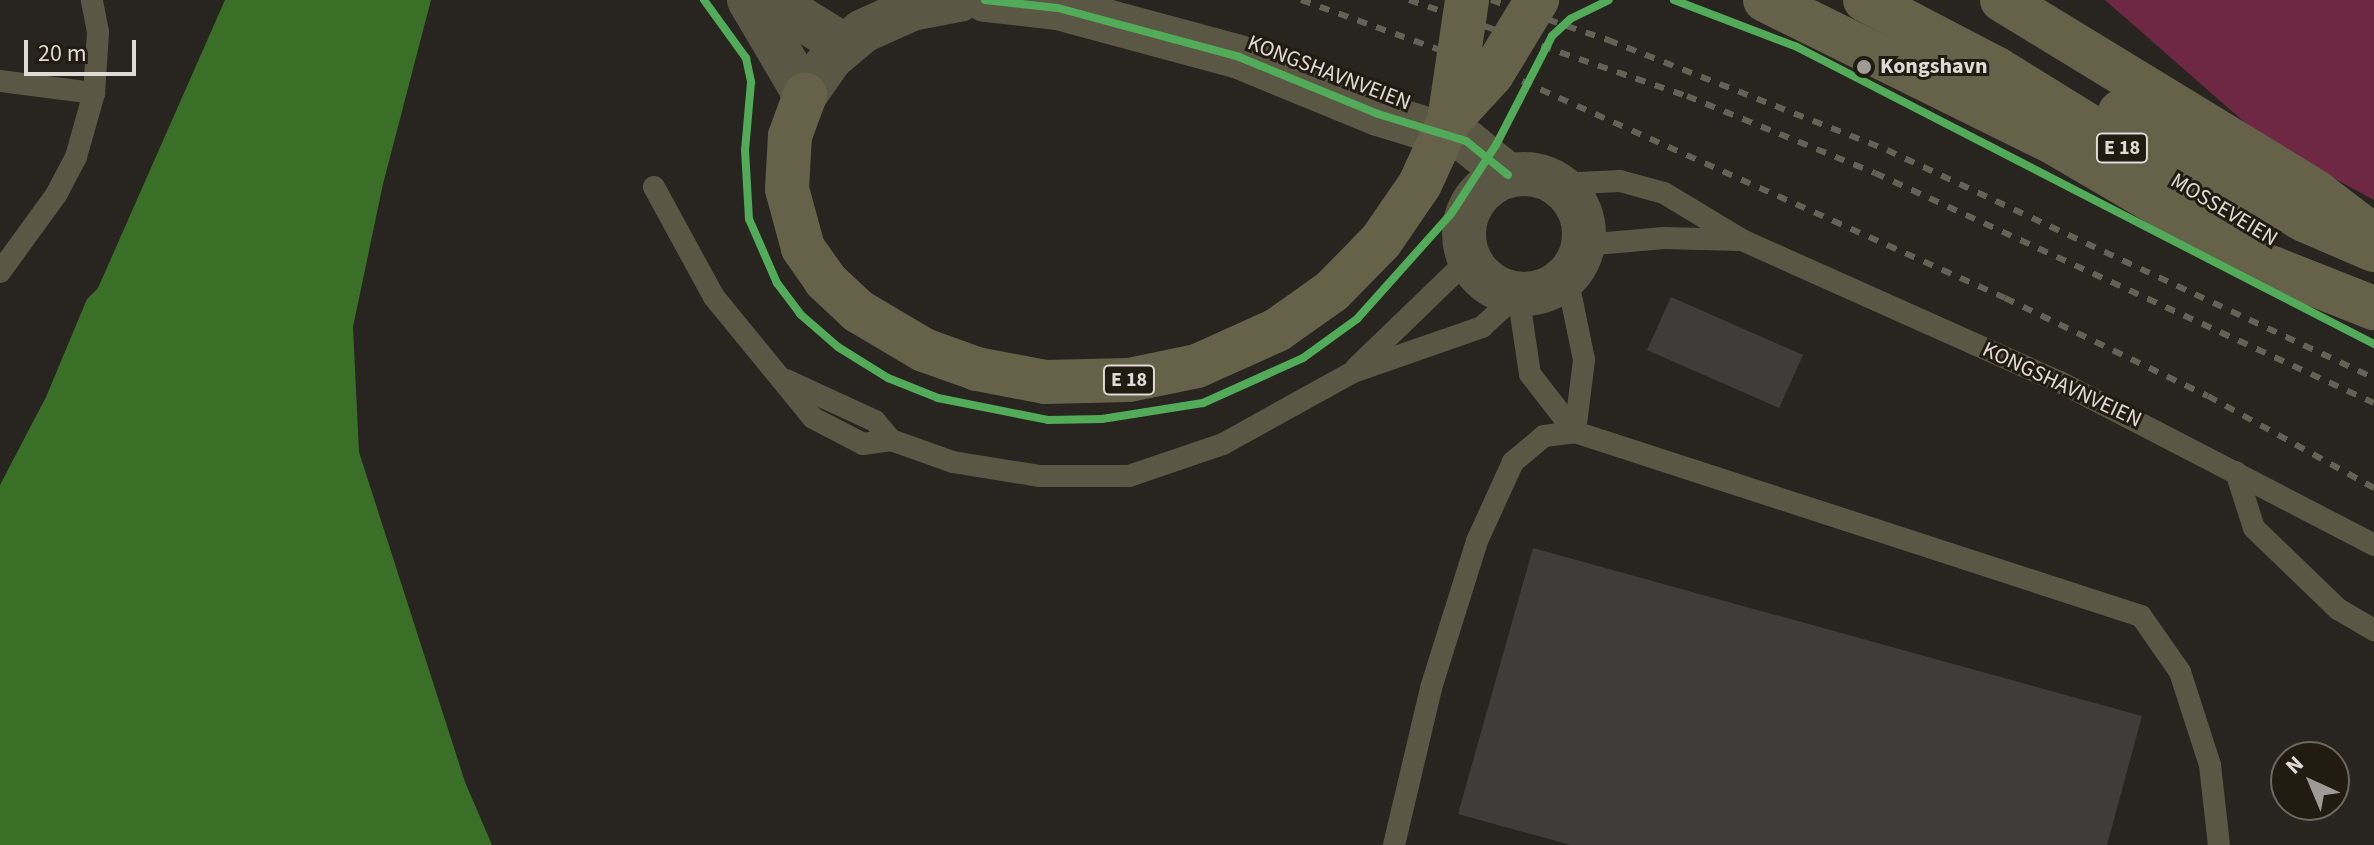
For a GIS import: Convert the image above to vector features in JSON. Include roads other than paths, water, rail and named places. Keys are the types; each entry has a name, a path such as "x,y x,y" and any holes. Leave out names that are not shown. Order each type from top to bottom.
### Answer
{"highway":[{"name":"E 18","path":"1449,121 1467,0"},
{"name":"E 18","path":"805,95 790,136 787,189 803,248 825,280 858,311 899,338 951,361 1003,375 1073,383 1129,380 1197,366 1240,349 1277,330 1332,291 1402,211 1449,121 1492,74 1537,0"},
{"name":"E 18","path":"1765,0 2056,144 2257,262 2374,306"},
{"name":"MOSSEVEIEN","path":"1865,0 1997,69 2374,306"},
{"name":"MOSSEVEIEN","path":"1930,0 2304,220 2374,250"},
{"path":"2002,0 2316,192 2374,236"}],"street":[{"path":"749,0 805,95 844,45 891,16 959,0"},
{"path":"771,0 844,45"},
{"name":"KONGSHAVNVEIEN","path":"985,0 1058,8 1170,37 1290,75 1378,114 1466,141 1508,175"},
{"name":"KONGSHAVNVEIEN","path":"1378,114 1468,210"},
{"path":"1525,173 1558,184 1580,210 1576,261 1536,293 1518,294 1481,277 1469,259 1464,235 1468,210 1491,183 1508,175 1525,173"}],"lane":[{"path":"0,272 70,171 94,93 98,32 92,0"},
{"path":"0,81 94,93"},
{"name":"KONGSHAVNVEIEN","path":"1558,184 1620,181 1664,193 1742,240 2060,382 2374,545"},
{"path":"654,187 714,297 786,380 813,418 863,444 891,440 996,470 1084,478 1129,476 1223,444 1353,372 1482,327 1518,294"},
{"name":"KONGSHAVNVEIEN","path":"1576,261 1664,238 1742,240"},
{"path":"1353,372 1469,259"},
{"path":"1575,432 1584,360 1576,261"},
{"path":"1518,294 1530,374 1575,432"},
{"path":"1394,845 1431,688 1477,541 1513,462 1544,436 1575,432 2141,616 2180,672 2210,765 2219,845"},
{"path":"2236,472 2254,528 2328,601 2374,630"}],"railway":[{"path":"1301,0 1504,73 2005,298 2208,396 2374,488"},
{"path":"1409,0 1687,96 1875,173 2374,403"},
{"path":"1491,0 1608,40 1887,150 2374,378"}],"place":[{"name":"Kongshavn","path":"1864,67"}]}
